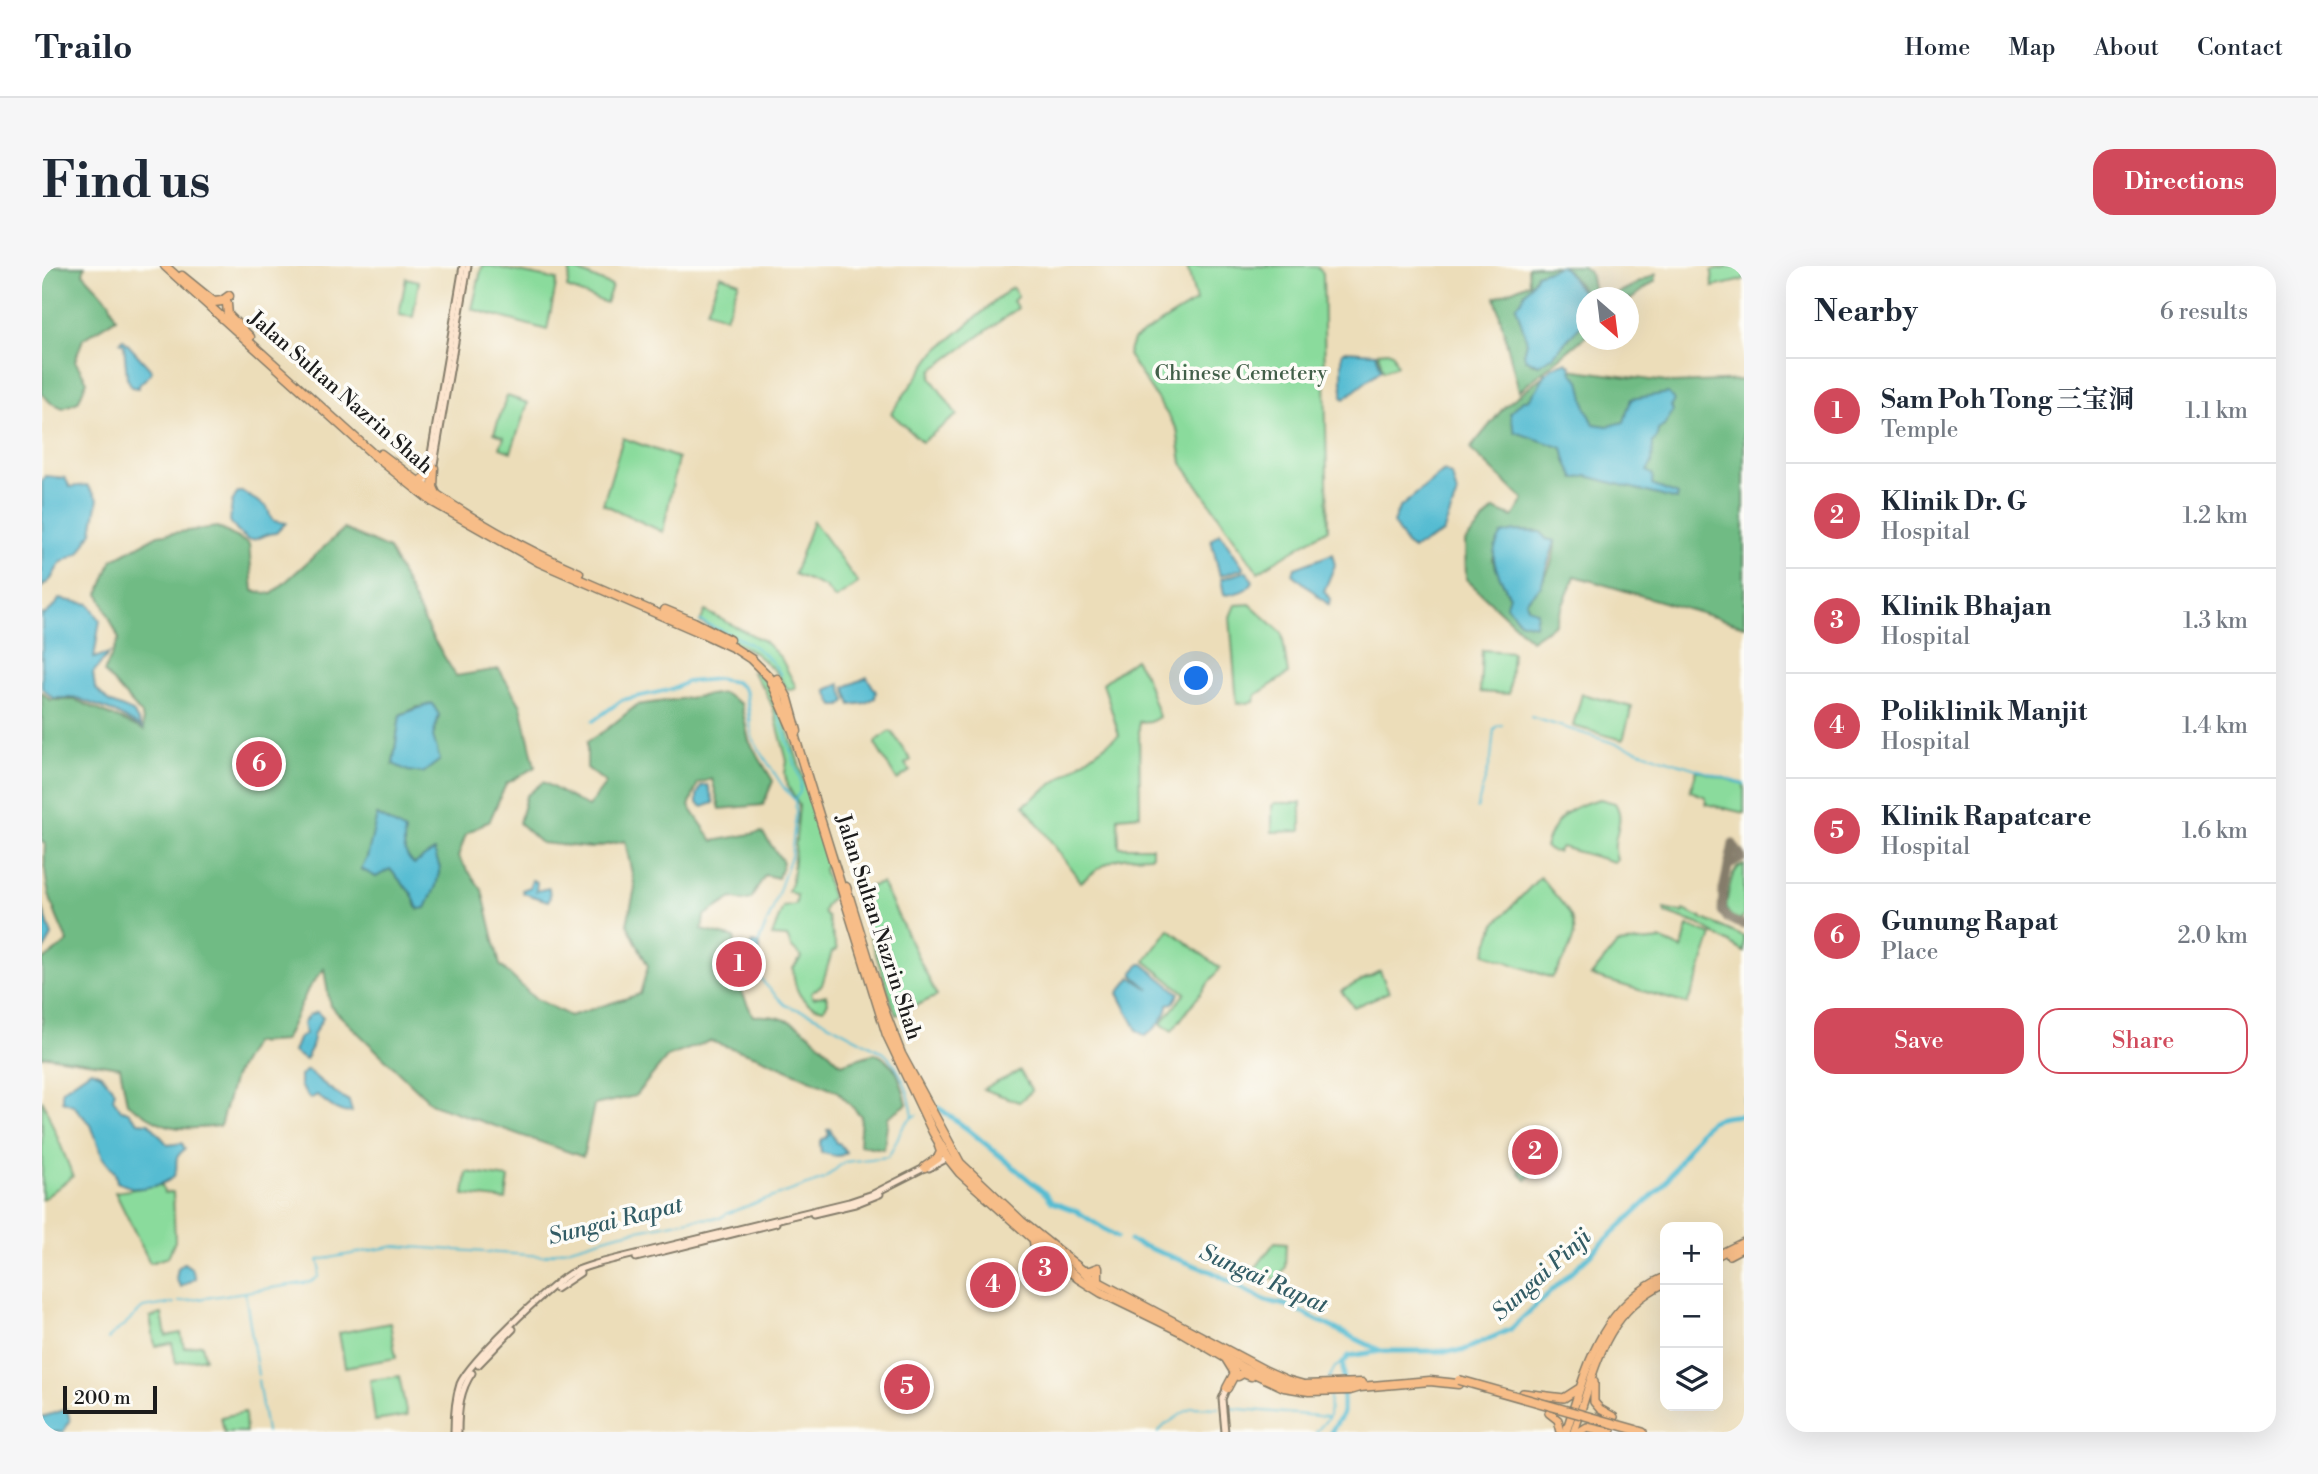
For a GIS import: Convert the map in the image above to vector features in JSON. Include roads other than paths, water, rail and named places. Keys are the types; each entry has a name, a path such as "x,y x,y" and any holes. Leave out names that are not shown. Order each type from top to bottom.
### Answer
{"highway":[{"name":"Jalan Sultan Nazrin Shah","path":"164,266 374,455 481,531 540,562 734,648 767,674 776,688 793,731 887,1035 935,1128 960,1168 1034,1241 1078,1278 1180,1331 1241,1369 1284,1387 1309,1391 1334,1387"},
{"name":"Jalan Sultan Nazrin Shah","path":"171,266 426,492 512,542 694,622 735,643 773,673 786,697 884,1010 948,1157 960,1168 1083,1271 1098,1268 1094,1279 1286,1380 1304,1385 1334,1387 1430,1381 1458,1382"},
{"path":"182,276 214,302 228,300 228,316 250,337"},
{"path":"416,482 431,472 437,496"},
{"path":"679,622 694,622 702,633"},
{"path":"776,688 786,697 793,731"},
{"path":"930,1166 940,1155 935,1128"},
{"path":"930,1166 945,1162 960,1168"},
{"path":"1028,1262 1035,1250 1034,1241"},
{"path":"1044,1249 1050,1248 1080,1274 1094,1279 1090,1282 1094,1286 1129,1306"},
{"path":"1207,1339 1238,1359 1241,1369 1249,1365 1266,1371"},
{"path":"1226,1358 1234,1373 1227,1388"},
{"name":"Jalan Sultan Nazrin Shah","path":"1351,1387 1361,1383 1428,1378 1458,1382 1637,1432"}],"main road":[{"path":"426,492 466,266"},
{"path":"456,1432 454,1414 461,1382 480,1356 552,1287 572,1272 594,1264 854,1200 873,1194 948,1157"},
{"path":"456,1432 460,1399 465,1384 483,1359 535,1308 574,1275 868,1200 930,1166"},
{"path":"1723,1254 1744,1242"},
{"path":"1723,1255 1744,1247"},
{"path":"652,1250 660,1252"},
{"path":"644,1256 652,1250"},
{"path":"1611,1430 1608,1432 1587,1427 1576,1432 1582,1384 1599,1339 1616,1314 1634,1294 1660,1282"},
{"path":"1566,1432 1594,1374 1607,1338 1621,1316 1636,1300 1660,1283"},
{"path":"1226,1432 1222,1399 1241,1369"},
{"path":"1226,1432 1226,1394 1241,1369"},
{"path":"1594,1374 1594,1402 1614,1417"},
{"path":"1522,1393 1564,1398 1573,1394 1582,1384"},
{"path":"1549,1413 1558,1420 1561,1432"}],"water":[{"path":"1561,266 1578,287 1576,330 1553,356 1539,365 1526,360 1524,354 1527,342 1516,306 1536,274"},
{"path":"123,339 152,371 138,388 132,387 127,378 124,345 120,342"},
{"path":"1342,352 1376,353 1381,370 1344,399"},
{"path":"1566,362 1580,380 1586,408 1594,424 1608,426 1624,422 1631,399 1668,393 1674,400 1671,406 1673,411 1664,426 1658,430 1657,438 1653,442 1652,463 1647,471 1653,475 1652,485 1678,495 1677,500 1587,476 1575,479 1563,448 1515,432 1510,413 1523,400 1528,400 1533,395 1551,368"},
{"path":"1444,471 1452,476 1457,494 1443,533 1413,549 1406,544 1393,523 1399,508"},
{"path":"45,476 65,478 70,487 87,485 98,499 92,532 79,553 60,563 51,579 42,587 42,482"},
{"path":"238,492 267,507 274,521 286,523 276,533 248,540 230,521 232,502"},
{"path":"1515,531 1541,532 1546,539 1555,541 1541,586 1526,601 1528,607 1537,612 1535,625 1519,621 1506,605 1509,595 1495,565 1494,550 1502,534"},
{"path":"1220,533 1244,568 1220,576 1211,539"},
{"path":"1332,554 1335,565 1324,591 1330,599 1329,605 1293,574 1295,568"},
{"path":"1246,571 1253,581 1251,584 1238,592 1224,594 1221,579"},
{"path":"59,599 89,604 100,620 94,658 109,653 93,673 95,688 109,702 133,712 142,728 111,711 77,698 53,698 42,688 42,614 55,606"},
{"path":"867,677 876,692 875,698 851,705 845,687"},
{"path":"840,684 846,701 841,706 834,706 826,690"},
{"path":"432,703 439,715 433,736 440,760 423,773 408,771 393,764 400,715"},
{"path":"708,785 714,803 703,807 697,803 697,796 701,786"},
{"path":"377,815 405,831 405,849 414,864 434,851 440,868 436,886 426,908 418,909 412,894 390,869 376,877 361,869 367,858"},
{"path":"532,880 537,882 536,891 549,888 548,901 523,893 522,890 530,887"},
{"path":"42,906 52,936 42,953"},
{"path":"751,943 760,944 759,964 749,963"},
{"path":"1140,964 1179,993 1173,1003 1168,1004 1160,1022 1145,1036 1137,1030 1118,993 1131,977 1150,990 1134,976 1133,972"},
{"path":"317,1012 323,1018 313,1035 312,1047 305,1060 293,1052 298,1039 305,1034 303,1023 309,1015"},
{"path":"91,1070 101,1074 115,1091 113,1098 121,1110 128,1112 138,1122 149,1123 168,1145 182,1143 185,1149 177,1159 175,1174 168,1181 138,1188 117,1182 115,1173 103,1158 91,1125 73,1105 62,1101 62,1090"},
{"path":"307,1070 349,1101 352,1112 338,1110 317,1095 310,1099 300,1086 300,1076"},
{"path":"830,1129 836,1143 846,1152 844,1154 835,1156 821,1152 820,1144"},
{"path":"184,1263 191,1268 196,1278 181,1287 176,1279 178,1268"},
{"path":"67,1409 70,1421 63,1432 42,1432 42,1417"}],"waterway":[{"path":"700,621 756,648 774,664 781,675"},
{"path":"593,721 622,700 673,689 686,682 717,679 735,682 742,687 746,693 750,722"},
{"path":"777,710 801,782 800,792 795,799"},
{"path":"1531,717 1744,784"},
{"path":"750,722 752,738 784,788 795,800 796,812 791,856 757,946"},
{"path":"1477,808 1491,759 1494,729 1502,725"},
{"path":"756,970 764,983 785,1005 811,1014 884,1053 904,1082 913,1116"},
{"path":"1743,1102 1744,1098"},
{"name":"Sungai Rapat","path":"933,1109 939,1108 970,1131 1046,1194 1052,1202 1076,1211 1117,1237"},
{"name":"Sungai Rapat","path":"179,1302 311,1282 318,1277 318,1260 396,1246 543,1256 618,1234 694,1219 720,1218 824,1179 844,1162 888,1157 903,1127 917,1115"},
{"name":"Sungai Pinji","path":"1331,1432 1343,1413 1343,1363 1349,1356 1381,1351 1462,1351 1511,1329 1660,1189 1706,1125 1719,1118 1744,1115"},
{"name":"Sungai Rapat","path":"1130,1241 1212,1272 1266,1301 1286,1305 1379,1350"},
{"path":"245,1292 258,1375"},
{"name":"Sungai Rapat","path":"108,1339 143,1308 174,1303"},
{"path":"1329,1378 1335,1367 1343,1363"},
{"path":"258,1380 266,1432"},
{"path":"1316,1432 1329,1417 1330,1396"},
{"path":"1158,1432 1192,1407 1219,1408"},
{"path":"1228,1408 1329,1417"}],"place":[{"name":"Gunung Rapat","path":"259,764"},
{"name":"Sam Poh Tong 三宝洞","path":"739,964"},
{"name":"Klinik Dr. G","path":"1535,1152"},
{"name":"Klinik Bhajan","path":"1045,1269"},
{"name":"Poliklinik Manjit","path":"993,1285"},
{"name":"Klinik Rapatcare","path":"907,1387"}],"park label":[{"name":"Chinese Cemetery","path":"1241,373"}]}
